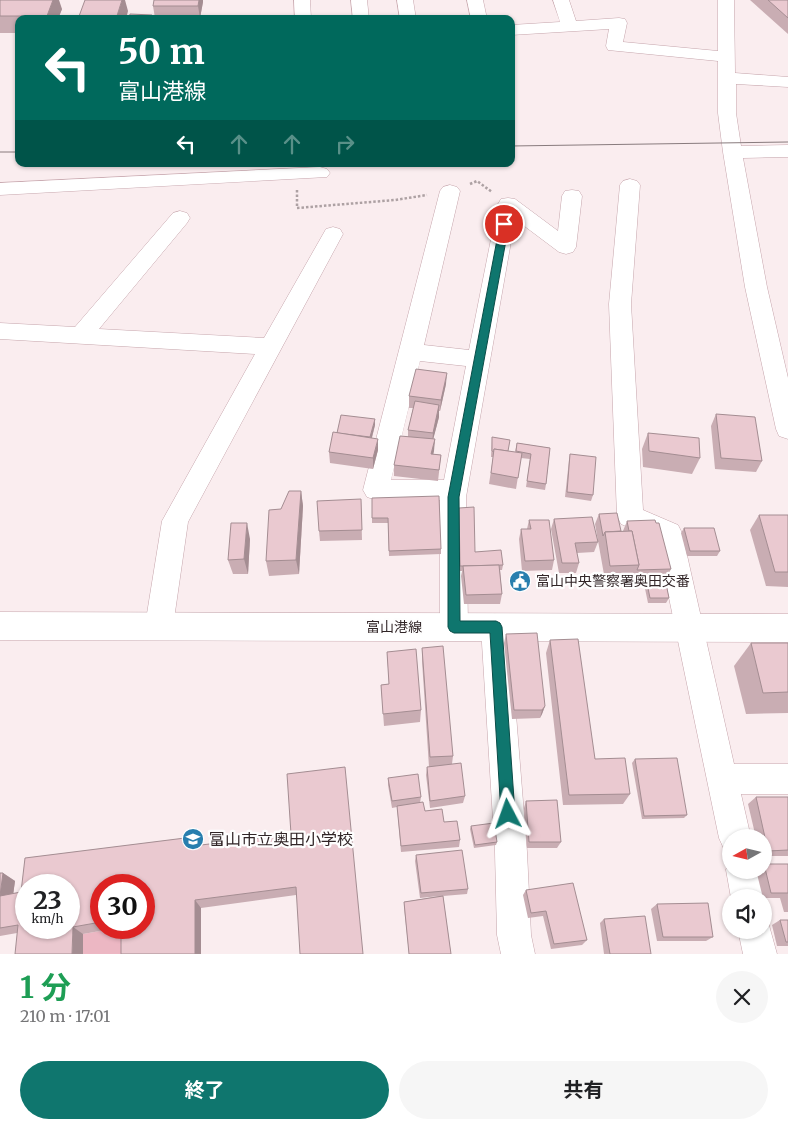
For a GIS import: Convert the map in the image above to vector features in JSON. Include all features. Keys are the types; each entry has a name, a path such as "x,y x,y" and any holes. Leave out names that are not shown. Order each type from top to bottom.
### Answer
{"main road":[{"name":"富山港線","path":"0,626 788,628"}],"street":[{"path":"302,0 303,15"},
{"path":"359,0 361,15"},
{"path":"405,0 407,15"},
{"path":"476,0 478,15"},
{"path":"561,0 570,26"},
{"path":"726,0 727,114 732,152 756,287 788,429"},
{"path":"515,30 619,24 614,46 726,57"},
{"path":"728,78 788,82"},
{"path":"732,152 788,151"},
{"path":"0,188 320,173"},
{"path":"630,185 620,304 630,516 669,533 733,829"},
{"path":"450,191 376,490 455,490"},
{"path":"454,627 455,490 508,204 566,247 572,196"},
{"path":"80,336 180,218"},
{"path":"159,626 175,521 332,234"},
{"path":"0,331 270,347"},
{"path":"411,352 479,359"},
{"path":"496,627 511,852 514,935 518,954"},
{"path":"722,779 788,779"},
{"path":"757,939 760,954"}],"path":[{"path":"297,174 297,208 395,200 450,191 477,181 508,204"}],"shaded area":[{"path":"90,933 90,939 130,939 130,954 83,954 83,934"}],"building":[{"path":"0,0 53,0 47,15 0,16"},
{"path":"85,0 122,0 117,15 79,15"},
{"path":"154,0 199,0 198,6 153,6"},
{"path":"768,0 788,0 788,18"},
{"path":"416,369 447,373 441,400 409,396"},
{"path":"415,401 439,405 433,433 408,430"},
{"path":"716,414 755,417 762,461 721,458"},
{"path":"341,415 375,419 370,437 337,433"},
{"path":"333,432 378,439 373,458 329,452"},
{"path":"648,433 699,438 700,458 649,451"},
{"path":"400,436 435,439 431,454 441,455 439,470 394,465"},
{"path":"492,437 510,440 508,451 494,449 494,452 492,451"},
{"path":"517,443 550,448 546,484 527,481 531,454 516,451"},
{"path":"494,449 522,453 518,478 491,473"},
{"path":"570,454 596,457 593,495 567,492"},
{"path":"289,491 301,491 296,560 266,561 269,510 281,509"},
{"path":"439,496 441,549 389,551 388,518 372,518 372,498"},
{"path":"361,499 362,530 319,531 317,501"},
{"path":"474,507 475,552 501,550 503,565 460,566 459,508"},
{"path":"617,513 621,531 605,532 603,536 599,514"},
{"path":"759,515 788,515 788,572 775,572"},
{"path":"592,517 598,542 575,543 579,563 562,563 554,519"},
{"path":"529,520 549,520 554,560 525,561 521,529 531,529"},
{"path":"655,520 656,523 659,523 671,569 637,570 639,565 632,531 629,531 627,521"},
{"path":"231,523 247,523 244,559 228,560"},
{"path":"684,528 714,528 720,551 690,551"},
{"path":"632,531 639,565 610,566 605,532"},
{"path":"499,565 502,594 466,595 463,566"},
{"path":"645,574 664,574 669,598 650,598"},
{"path":"537,633 545,706 542,710 514,710 506,634"},
{"path":"578,639 595,759 625,758 630,794 569,795 550,640"},
{"path":"751,643 788,643 788,692 763,693"},
{"path":"443,646 453,756 430,757 422,648"},
{"path":"416,649 421,710 383,714 381,685 389,684 387,652"},
{"path":"677,758 687,815 644,816 635,759"},
{"path":"461,763 465,796 430,801 427,767"},
{"path":"345,767 363,954 300,954 296,887 195,900 195,954 121,954 121,939 155,939 155,874 90,874 90,924 80,926 80,874 23,874 25,858 193,837 193,846 291,834 287,774"},
{"path":"418,774 421,797 392,801 388,778"},
{"path":"756,797 788,797 788,850 772,851 772,829 763,829"},
{"path":"557,800 561,842 529,842 526,801"},
{"path":"423,802 425,811 442,809 444,822 457,821 460,840 401,846 397,806"},
{"path":"494,823 497,842 475,845 471,826"},
{"path":"462,850 468,889 421,893 416,855"},
{"path":"772,864 788,864 788,893 772,893 772,889 770,889 768,879 772,879"},
{"path":"0,873 3,873 0,896"},
{"path":"573,883 587,940 554,944 546,911 531,913 526,890"},
{"path":"15,893 15,926 0,928 0,896"},
{"path":"443,896 451,954 409,954 404,902"},
{"path":"708,903 713,937 663,937 657,904"},
{"path":"645,916 651,954 610,954 604,919"},
{"path":"780,920 788,920 788,942 786,942"},
{"path":"17,939 73,939 72,954 15,954"}],"tram line":[{"path":"515,146 788,142"},
{"path":"0,152 15,152"}],"place":[{"name":"富山中央警察署奥田交番","path":"520,581"},
{"name":"富山市立奥田小学校","path":"193,839"}],"route":[{"path":"504,224 453,497 454,627 496,627 508,814"}]}
